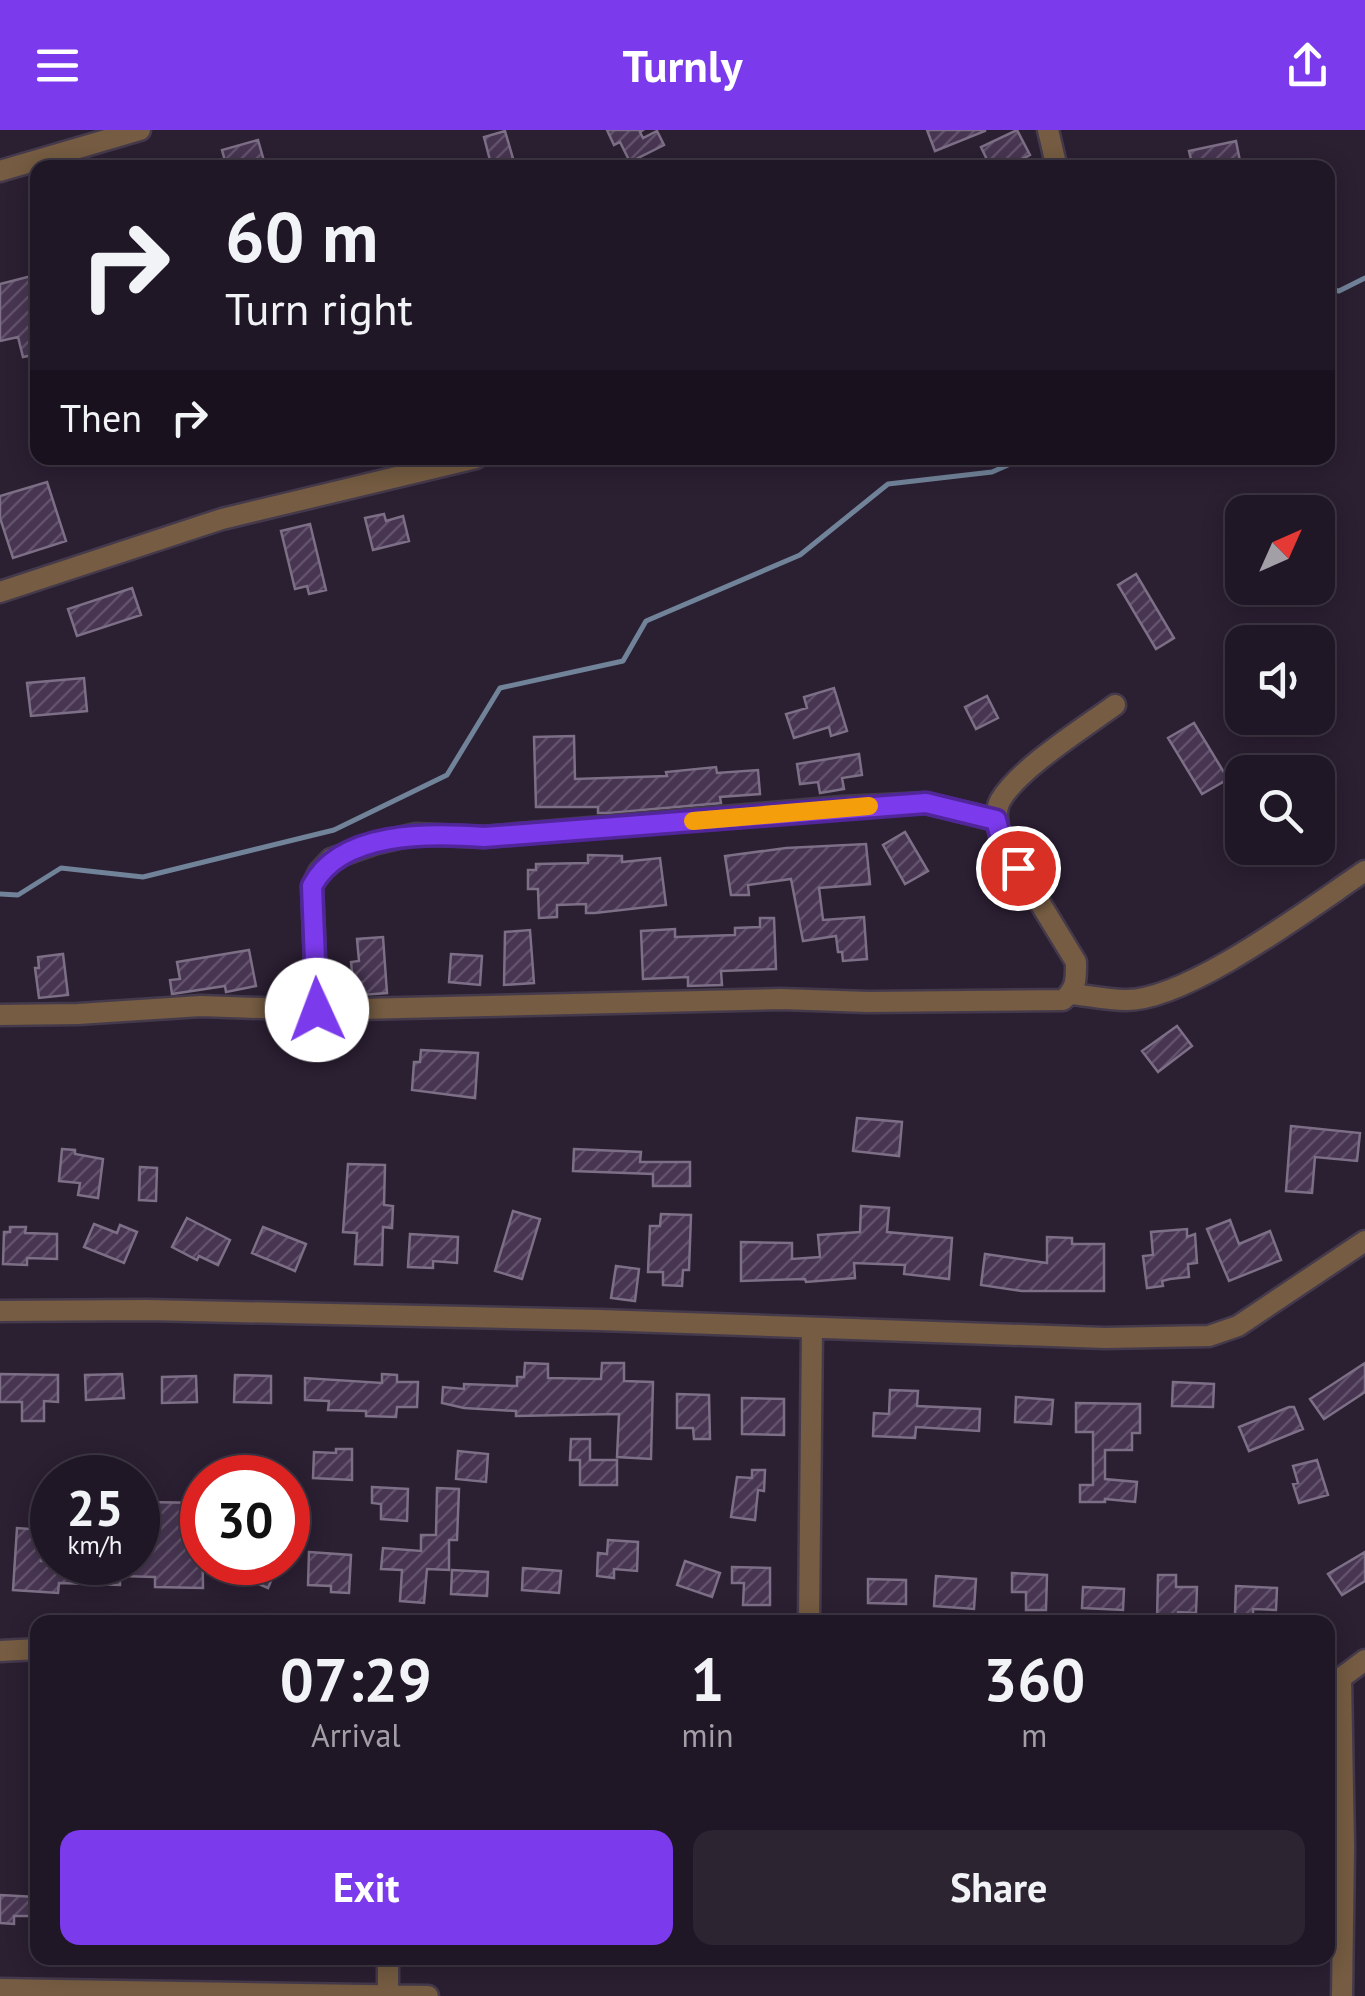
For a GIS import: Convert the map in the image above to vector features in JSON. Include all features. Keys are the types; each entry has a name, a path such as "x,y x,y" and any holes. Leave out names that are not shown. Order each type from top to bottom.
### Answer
{"street":[{"path":"38,160 140,130"},
{"path":"1048,130 1055,160"},
{"path":"0,171 30,162"},
{"path":"0,592 222,519 447,465"},
{"path":"0,1015 201,1006 317,1010 781,999 1063,1000 1072,994 1076,983 1076,962 1001,839 996,820 999,802 1020,778 1116,705"},
{"path":"317,1010 312,886 331,860 377,843 416,834 484,837 926,803 996,820"},
{"path":"1072,994 1129,1001 1170,990 1220,966 1365,871"},
{"path":"0,1311 147,1310 1105,1338 1219,1334 1248,1320 1365,1240"},
{"path":"810,1615 812,1329"},
{"path":"0,1652 30,1650"},
{"path":"1335,1677 1365,1660"},
{"path":"1335,1695 1344,1846 1342,1996"},
{"path":"388,1965 388,1995"},
{"path":"0,1989 428,1996"}],"building":[{"path":"607,130 643,130 643,138 657,131 664,145 629,160 620,142 614,145"},
{"path":"927,130 985,130 985,131 935,151"},
{"path":"1017,130 1030,155 1020,160 987,160 981,147"},
{"path":"505,131 513,160 490,160 484,137"},
{"path":"258,140 264,160 225,160 222,150"},
{"path":"1236,141 1240,160 1191,160 1189,151"},
{"path":"30,276 30,356 23,357 18,337 0,341 0,284"},
{"path":"47,482 66,541 13,558 0,518 0,496"},
{"path":"384,514 386,521 403,516 409,541 373,550 365,518"},
{"path":"310,524 326,590 309,594 307,586 295,589 281,531"},
{"path":"1136,574 1174,638 1156,649 1118,585"},
{"path":"132,588 141,615 77,636 68,609"},
{"path":"84,678 87,711 31,716 27,683"},
{"path":"834,688 847,731 831,736 829,727 794,738 786,714 807,708 804,697"},
{"path":"987,696 998,718 976,729 965,707"},
{"path":"1194,723 1225,774 1225,781 1202,794 1168,738"},
{"path":"574,736 575,779 667,776 666,772 716,767 717,773 758,770 760,794 720,797 721,803 609,813 598,813 598,807 536,807 534,737"},
{"path":"859,754 862,775 842,778 844,789 820,793 818,782 800,784 797,764"},
{"path":"905,832 928,871 905,884 883,845"},
{"path":"866,844 870,884 819,888 823,920 864,917 867,959 843,961 836,936 803,941 791,879 748,885 749,895 731,895 725,856"},
{"path":"588,855 622,856 622,862 660,858 666,905 586,913 586,904 557,905 557,917 539,918 538,889 528,889 528,870 536,870 536,864 588,863"},
{"path":"760,918 774,918 776,969 721,971 722,985 688,986 688,977 643,979 641,931 675,929 675,937 735,935 735,928 760,927"},
{"path":"530,930 534,983 504,985 505,932"},
{"path":"383,937 387,993 362,995 361,982 353,982 351,962 359,961 357,939"},
{"path":"249,950 256,986 226,992 225,986 172,994 170,980 180,979 177,962"},
{"path":"63,954 68,995 39,998 35,968 39,968 38,957"},
{"path":"451,954 482,956 480,985 449,982"},
{"path":"1177,1026 1192,1046 1158,1072 1142,1051"},
{"path":"421,1050 478,1053 475,1098 412,1090 414,1062 420,1062"},
{"path":"857,1118 902,1122 899,1156 853,1151"},
{"path":"1291,1126 1360,1133 1357,1161 1315,1157 1312,1193 1286,1191"},
{"path":"62,1149 103,1159 98,1198 78,1195 80,1183 59,1181"},
{"path":"574,1149 641,1152 640,1162 690,1162 690,1186 653,1186 653,1174 573,1171"},
{"path":"348,1164 385,1165 384,1205 393,1206 392,1228 383,1227 382,1265 355,1264 357,1233 343,1232"},
{"path":"140,1167 157,1168 156,1201 139,1200"},
{"path":"861,1206 889,1208 887,1232 952,1238 949,1279 904,1274 905,1265 854,1263 855,1278 741,1281 741,1242 792,1243 792,1259 820,1257 818,1235 860,1232"},
{"path":"513,1211 540,1219 522,1279 495,1271"},
{"path":"661,1214 691,1215 689,1270 683,1270 682,1286 663,1285 663,1272 648,1272 650,1226 660,1226"},
{"path":"187,1218 230,1240 218,1265 172,1247"},
{"path":"1230,1220 1239,1244 1270,1231 1281,1260 1229,1281 1207,1229"},
{"path":"94,1224 117,1233 120,1225 137,1232 124,1263 84,1247"},
{"path":"10,1227 26,1227 25,1233 57,1234 57,1259 27,1258 27,1265 3,1264 4,1232 10,1232"},
{"path":"263,1227 306,1244 295,1271 252,1253"},
{"path":"1187,1229 1187,1237 1195,1234 1197,1263 1188,1264 1189,1277 1147,1288 1143,1256 1153,1255 1151,1232"},
{"path":"410,1234 458,1237 457,1263 433,1261 433,1268 408,1267"},
{"path":"1047,1237 1072,1238 1072,1244 1104,1244 1104,1291 1022,1291 981,1285 985,1254 1047,1263"},
{"path":"616,1266 639,1269 635,1301 611,1298"},
{"path":"525,1363 548,1364 548,1378 601,1379 602,1363 624,1363 624,1381 653,1382 651,1459 617,1457 619,1414 516,1416 516,1411 442,1403 443,1387 517,1386 517,1377 524,1377"},
{"path":"1365,1363 1365,1392 1324,1419 1310,1399"},
{"path":"0,1374 58,1375 58,1402 44,1401 44,1421 22,1421 22,1402 0,1402"},
{"path":"122,1374 124,1398 86,1400 85,1375"},
{"path":"382,1374 397,1375 397,1382 418,1382 417,1407 397,1407 396,1417 366,1416 366,1411 328,1410 329,1401 305,1400 305,1378 382,1383"},
{"path":"235,1375 271,1376 271,1403 234,1402"},
{"path":"196,1376 197,1402 162,1403 162,1377"},
{"path":"1173,1382 1214,1384 1213,1407 1172,1406"},
{"path":"890,1390 918,1391 917,1406 980,1409 979,1431 916,1427 915,1438 873,1436 874,1413 889,1414"},
{"path":"677,1394 709,1395 710,1439 694,1439 693,1428 677,1428"},
{"path":"1016,1397 1053,1400 1051,1424 1015,1422"},
{"path":"742,1398 784,1399 784,1435 742,1434"},
{"path":"1076,1403 1140,1404 1140,1433 1132,1433 1132,1450 1105,1450 1105,1479 1137,1482 1135,1502 1080,1502 1080,1485 1093,1485 1093,1432 1076,1432"},
{"path":"1294,1407 1303,1429 1249,1451 1239,1427"},
{"path":"571,1439 590,1439 590,1460 617,1460 617,1485 580,1485 580,1460 570,1460"},
{"path":"336,1449 352,1449 352,1480 313,1478 314,1452 336,1453"},
{"path":"458,1451 488,1454 486,1482 456,1479"},
{"path":"1317,1460 1328,1495 1299,1503 1293,1466"},
{"path":"752,1470 765,1470 764,1491 758,1490 755,1520 731,1517 737,1477 752,1478"},
{"path":"372,1487 408,1489 407,1521 381,1519 381,1504 372,1503"},
{"path":"437,1488 459,1489 457,1540 449,1540 449,1570 427,1569 424,1603 400,1601 402,1570 381,1569 383,1548 421,1551 421,1535 436,1535"},
{"path":"160,1502 180,1503 180,1585 203,1588 155,1587 160,1585"},
{"path":"17,1528 30,1529 30,1585 59,1585 58,1593 13,1590"},
{"path":"608,1540 638,1542 637,1571 614,1569 614,1578 597,1576 598,1553 607,1554"},
{"path":"310,1552 351,1555 349,1593 331,1592 331,1586 308,1585"},
{"path":"1365,1552 1365,1581 1342,1595 1328,1574"},
{"path":"685,1561 720,1573 712,1597 677,1585"},
{"path":"732,1567 770,1568 770,1605 743,1605 744,1583 732,1583"},
{"path":"523,1568 561,1571 559,1593 522,1590"},
{"path":"452,1570 488,1572 487,1596 451,1594"},
{"path":"1012,1573 1047,1575 1046,1610 1026,1610 1026,1592 1012,1592"},
{"path":"1158,1575 1176,1575 1176,1587 1197,1587 1196,1613 1157,1615"},
{"path":"936,1576 976,1579 974,1609 934,1606"},
{"path":"868,1579 906,1580 906,1604 868,1603"},
{"path":"1236,1586 1277,1588 1276,1610 1253,1609 1253,1615 1235,1615"},
{"path":"1083,1587 1124,1589 1123,1610 1082,1608"},
{"path":"0,1895 30,1897 30,1916 14,1916 14,1924 0,1923"}],"waterway":[{"path":"1335,290 1365,278"},
{"path":"0,894 18,895 61,868 143,877 334,830 447,775 500,688 623,661 646,621 800,555 888,484 992,472 1008,465"}],"slow traffic":[{"path":"693,821 869,806"}],"route":[{"path":"317,1010 312,886 319,872 331,860 416,834 484,837 926,803 996,820 1001,839 1018,868"}]}
